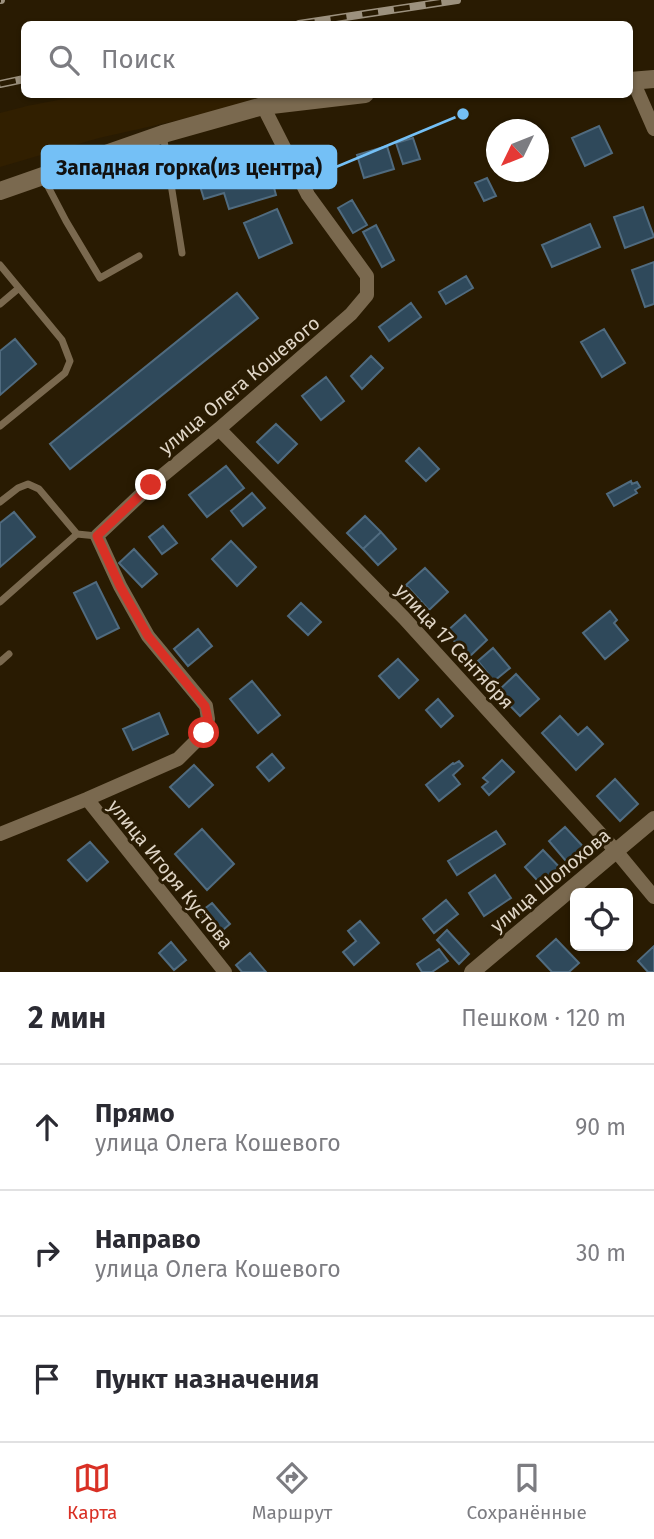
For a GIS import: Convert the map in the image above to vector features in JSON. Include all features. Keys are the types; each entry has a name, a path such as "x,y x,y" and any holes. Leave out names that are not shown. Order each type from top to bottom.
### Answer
{"main road":[{"path":"633,81 654,79"},
{"path":"0,191 163,134 263,106 331,98"}],"street":[{"path":"633,85 654,129"},
{"name":"улица Олега Кошевого","path":"97,536 151,485 351,314 367,295 367,276 308,195 263,106"},
{"name":"улица 17 Сентября","path":"219,429 404,618 617,851 654,897"},
{"path":"0,834 178,759 204,733 208,719 205,706 148,636 120,586 97,536"},
{"name":"улица Игоря Кустова","path":"87,799 226,972"},
{"name":"улица Шолохова","path":"472,972 654,819"}],"lane":[{"path":"163,134 182,253"},
{"path":"42,176 100,278 139,256"},
{"path":"0,265 62,340 70,361 65,373 0,426"},
{"path":"0,304 19,288"},
{"path":"0,502 28,484 39,489 77,534 97,536"},
{"path":"0,602 77,534"},
{"path":"0,662 9,654"}],"shaded area":[{"path":"68,98 277,98 99,138 0,167 0,113"}],"building":[{"path":"599,126 612,153 585,166 572,138"},
{"path":"413,138 420,159 403,164 396,143"},
{"path":"387,146 394,169 364,178 357,155"},
{"path":"265,154 276,195 229,209 224,193 204,199 196,173"},
{"path":"486,178 496,196 484,201 475,183"},
{"path":"352,200 367,225 353,233 338,208"},
{"path":"643,207 654,237 625,248 614,217"},
{"path":"277,209 292,243 259,258 244,223"},
{"path":"590,224 600,247 552,267 542,245"},
{"path":"376,225 394,260 382,267 363,232"},
{"path":"654,262 654,304 645,307 632,270"},
{"path":"466,276 473,288 446,304 439,292"},
{"path":"237,293 258,318 70,469 50,444"},
{"path":"411,303 421,317 389,341 379,327"},
{"path":"604,329 625,363 602,377 581,342"},
{"path":"15,339 36,364 0,395 0,351"},
{"path":"371,356 383,368 362,389 351,376"},
{"path":"326,377 344,401 321,420 302,396"},
{"path":"276,424 297,444 278,463 257,442"},
{"path":"419,448 439,469 426,481 406,461"},
{"path":"226,466 244,488 207,517 189,495"},
{"path":"631,481 632,484 637,482 640,487 635,490 637,493 614,506 607,494"},
{"path":"252,493 265,508 243,526 231,511"},
{"path":"14,512 35,537 0,567 0,523"},
{"path":"365,516 381,532 363,549 347,533"},
{"path":"163,526 177,543 162,554 149,537"},
{"path":"381,532 396,549 378,565 363,549"},
{"path":"231,541 256,567 237,586 212,559"},
{"path":"134,549 157,574 142,587 119,563"},
{"path":"425,568 448,592 429,610 406,585"},
{"path":"96,582 119,628 97,639 74,593"},
{"path":"301,603 321,622 308,635 288,616"},
{"path":"610,611 617,620 614,623 628,640 605,659 583,633"},
{"path":"465,615 487,640 469,657 446,632"},
{"path":"198,629 212,646 188,666 174,649"},
{"path":"493,648 510,668 494,681 478,661"},
{"path":"398,659 418,680 399,698 379,676"},
{"path":"516,674 539,699 520,716 497,692"},
{"path":"252,681 280,715 258,733 230,699"},
{"path":"438,699 453,716 441,727 426,710"},
{"path":"159,713 168,734 133,750 123,729"},
{"path":"560,716 578,735 587,727 603,744 576,770 542,733"},
{"path":"272,754 284,768 269,781 257,767"},
{"path":"502,760 514,772 489,795 482,787 488,782 483,778"},
{"path":"459,761 463,766 453,775 460,784 439,801 426,785"},
{"path":"194,765 213,785 189,807 170,787"},
{"path":"615,779 638,804 620,821 597,796"},
{"path":"565,827 588,852 571,867 549,841"},
{"path":"202,829 234,864 207,890 175,854"},
{"path":"496,831 505,844 457,875 448,861"},
{"path":"90,842 108,862 87,881 68,860"},
{"path":"543,850 566,874 548,892 525,867"},
{"path":"495,875 511,898 484,916 469,893"},
{"path":"446,900 458,914 434,933 423,919"},
{"path":"212,903 230,924 217,935 199,913"},
{"path":"360,921 379,943 354,965 343,952 356,941 348,931"},
{"path":"447,930 469,954 459,964 437,940"},
{"path":"556,939 579,963 569,972 552,972 537,956"},
{"path":"171,942 186,960 174,970 159,953"},
{"path":"654,946 654,972 648,972 638,961"},
{"path":"439,949 448,961 432,972 422,972 417,964"},
{"path":"250,953 266,972 242,972 236,965"}],"railway":[{"path":"319,21 457,0"},
{"path":"0,84 21,80"}],"place":[{"name":"Западная горка(из центра)","path":"463,114"}],"route":[{"path":"151,485 97,536 120,586 148,636 205,706 208,719 204,733"}]}
